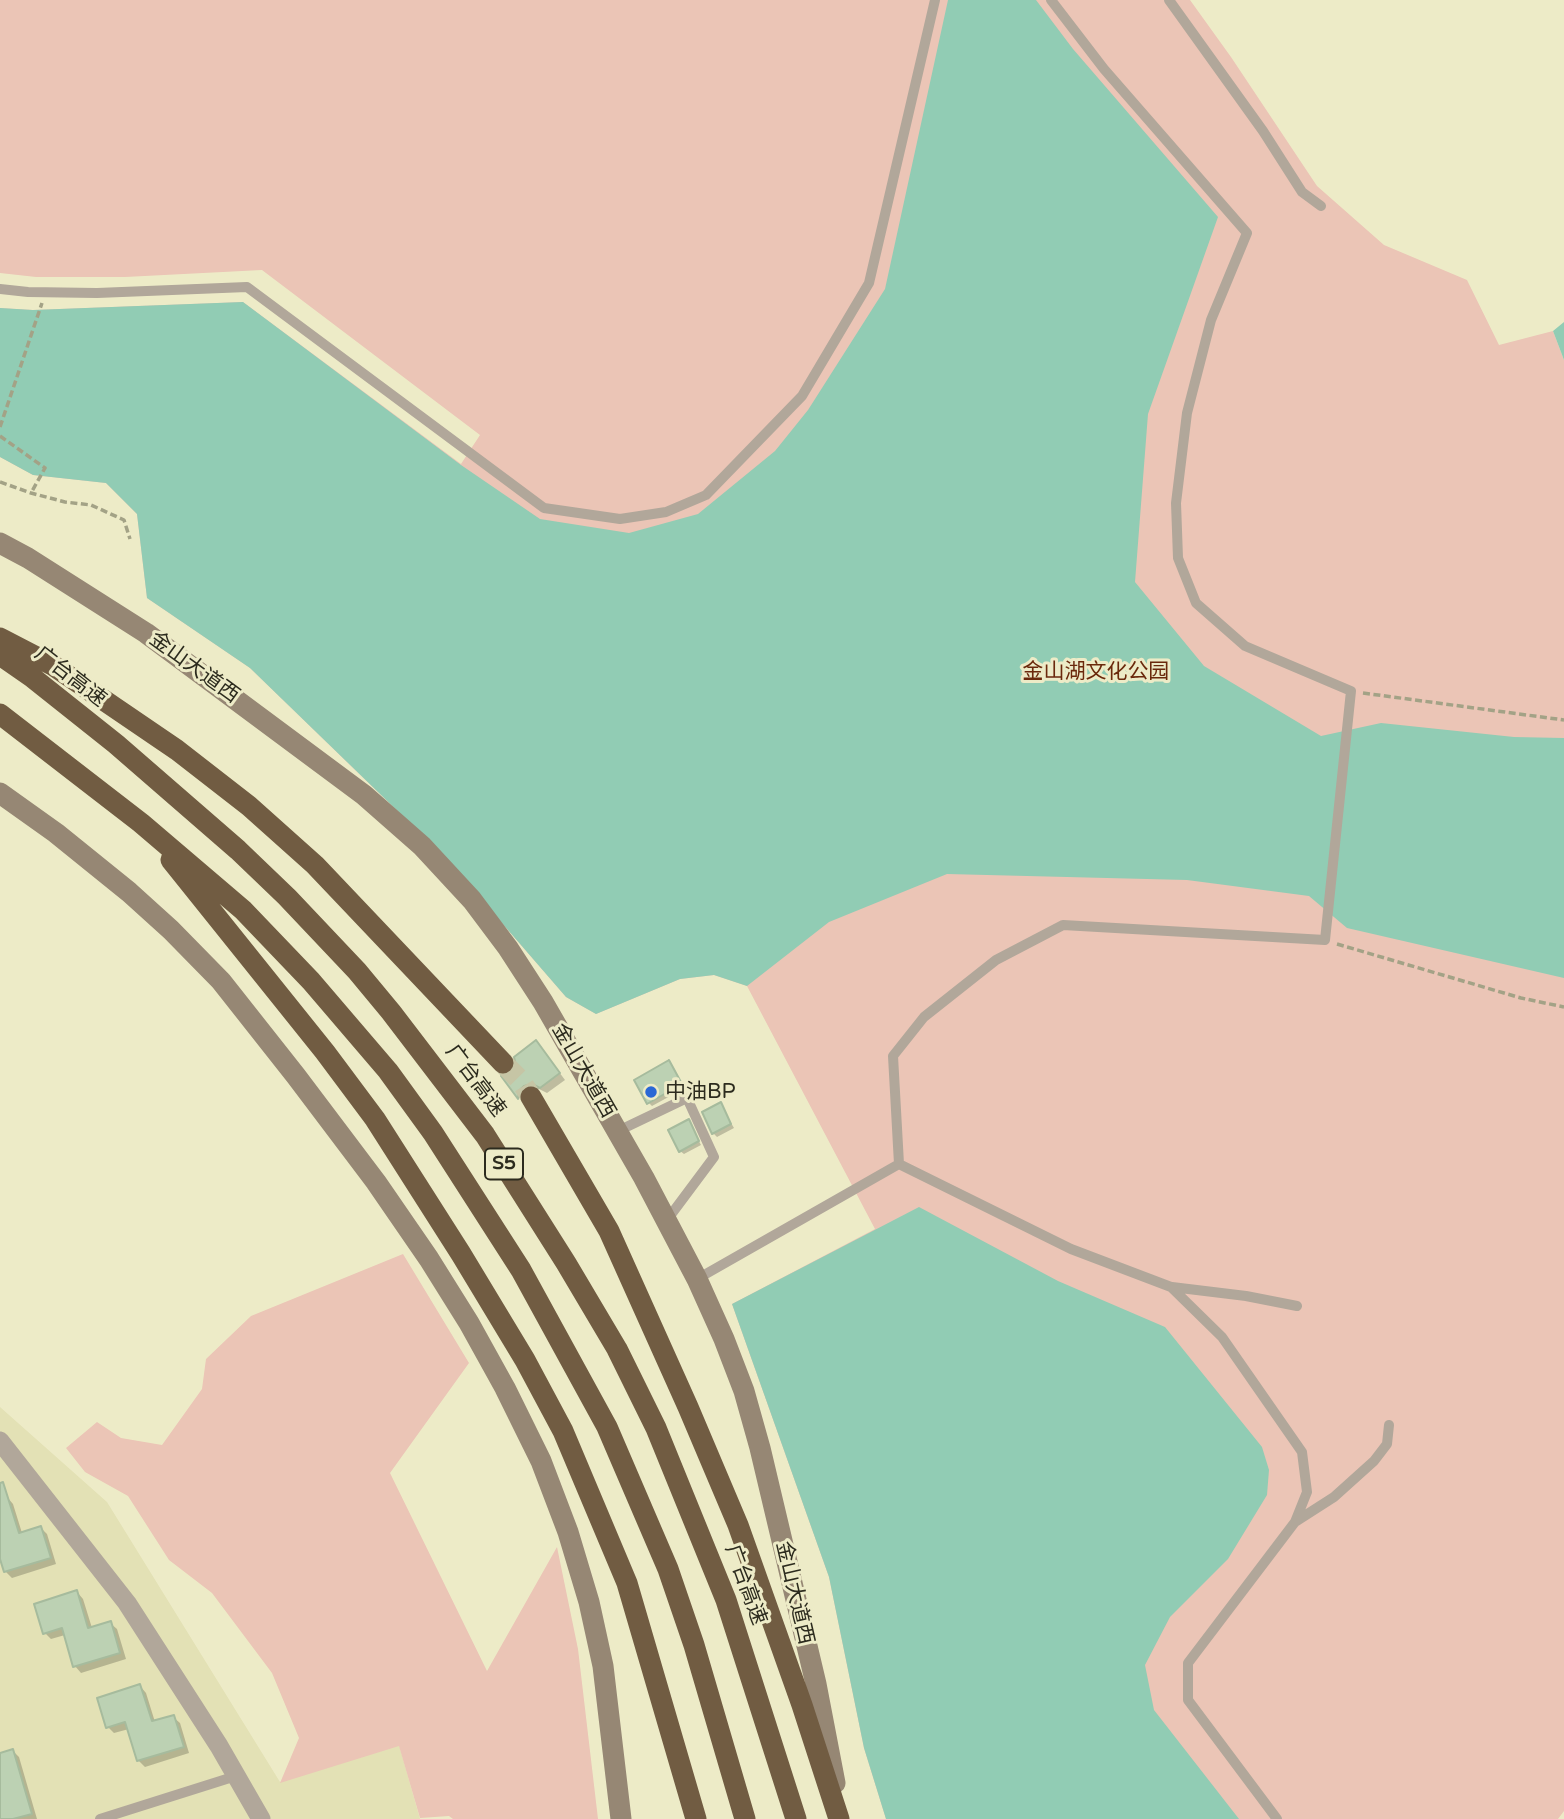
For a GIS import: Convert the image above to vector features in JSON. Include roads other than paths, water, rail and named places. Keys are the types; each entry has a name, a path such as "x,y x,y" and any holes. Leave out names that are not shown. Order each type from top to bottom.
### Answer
{"highway":[{"path":"0,638 54,666 177,750 249,806 315,864 503,1063"},
{"name":"广台高速","path":"0,655 116,744 287,897 357,971 485,1135 573,1273 617,1349 656,1428 726,1600 796,1819"},
{"name":"S5","path":"0,714 141,823 243,910 311,981 388,1071 433,1133 521,1270 607,1427 654,1535 694,1645 746,1819"},
{"path":"141,823 309,1031 375,1119 525,1360 563,1431 627,1583 696,1819"},
{"path":"531,1097 609,1231 688,1407 743,1538 840,1819"}],"main road":[{"name":"金山大道西","path":"0,543 146,633 363,795 422,846 472,900 508,948 618,1131 697,1279 744,1391 816,1684 840,1819"},
{"path":"0,793 57,833 129,892 172,930 221,981 376,1182 469,1323 541,1461 568,1532 589,1602 603,1666 621,1819"}],"street":[{"path":"0,1441 127,1603 261,1819"}],"lane":[{"path":"0,289 97,293 247,288 544,508 620,520 666,512 706,495 802,396 869,283 935,0"},
{"path":"899,1164 893,1056 924,1017 996,960 1063,925 1325,940 1351,691 1245,646 1196,603 1178,558 1176,503 1188,413 1211,320 1247,233 1104,69 1051,0"},
{"path":"1169,0 1263,131 1302,192 1321,206"},
{"path":"618,1131 687,1098 714,1157 666,1221"},
{"path":"697,1279 899,1164"},
{"path":"899,1164 1071,1249 1171,1287 1246,1296 1297,1306"},
{"path":"1171,1287 1222,1337 1302,1452 1307,1492 1295,1522 1188,1663 1188,1700 1277,1819"},
{"path":"1295,1522 1334,1497 1374,1461 1387,1444 1389,1425"},
{"path":"100,1819 236,1776"}],"tunnel":[{"path":"503,1063 521,1081 531,1097"}],"place":[{"name":"中油BP","path":"651,1092"}],"park label":[{"name":"金山湖文化公园","path":"1096,672"}]}
